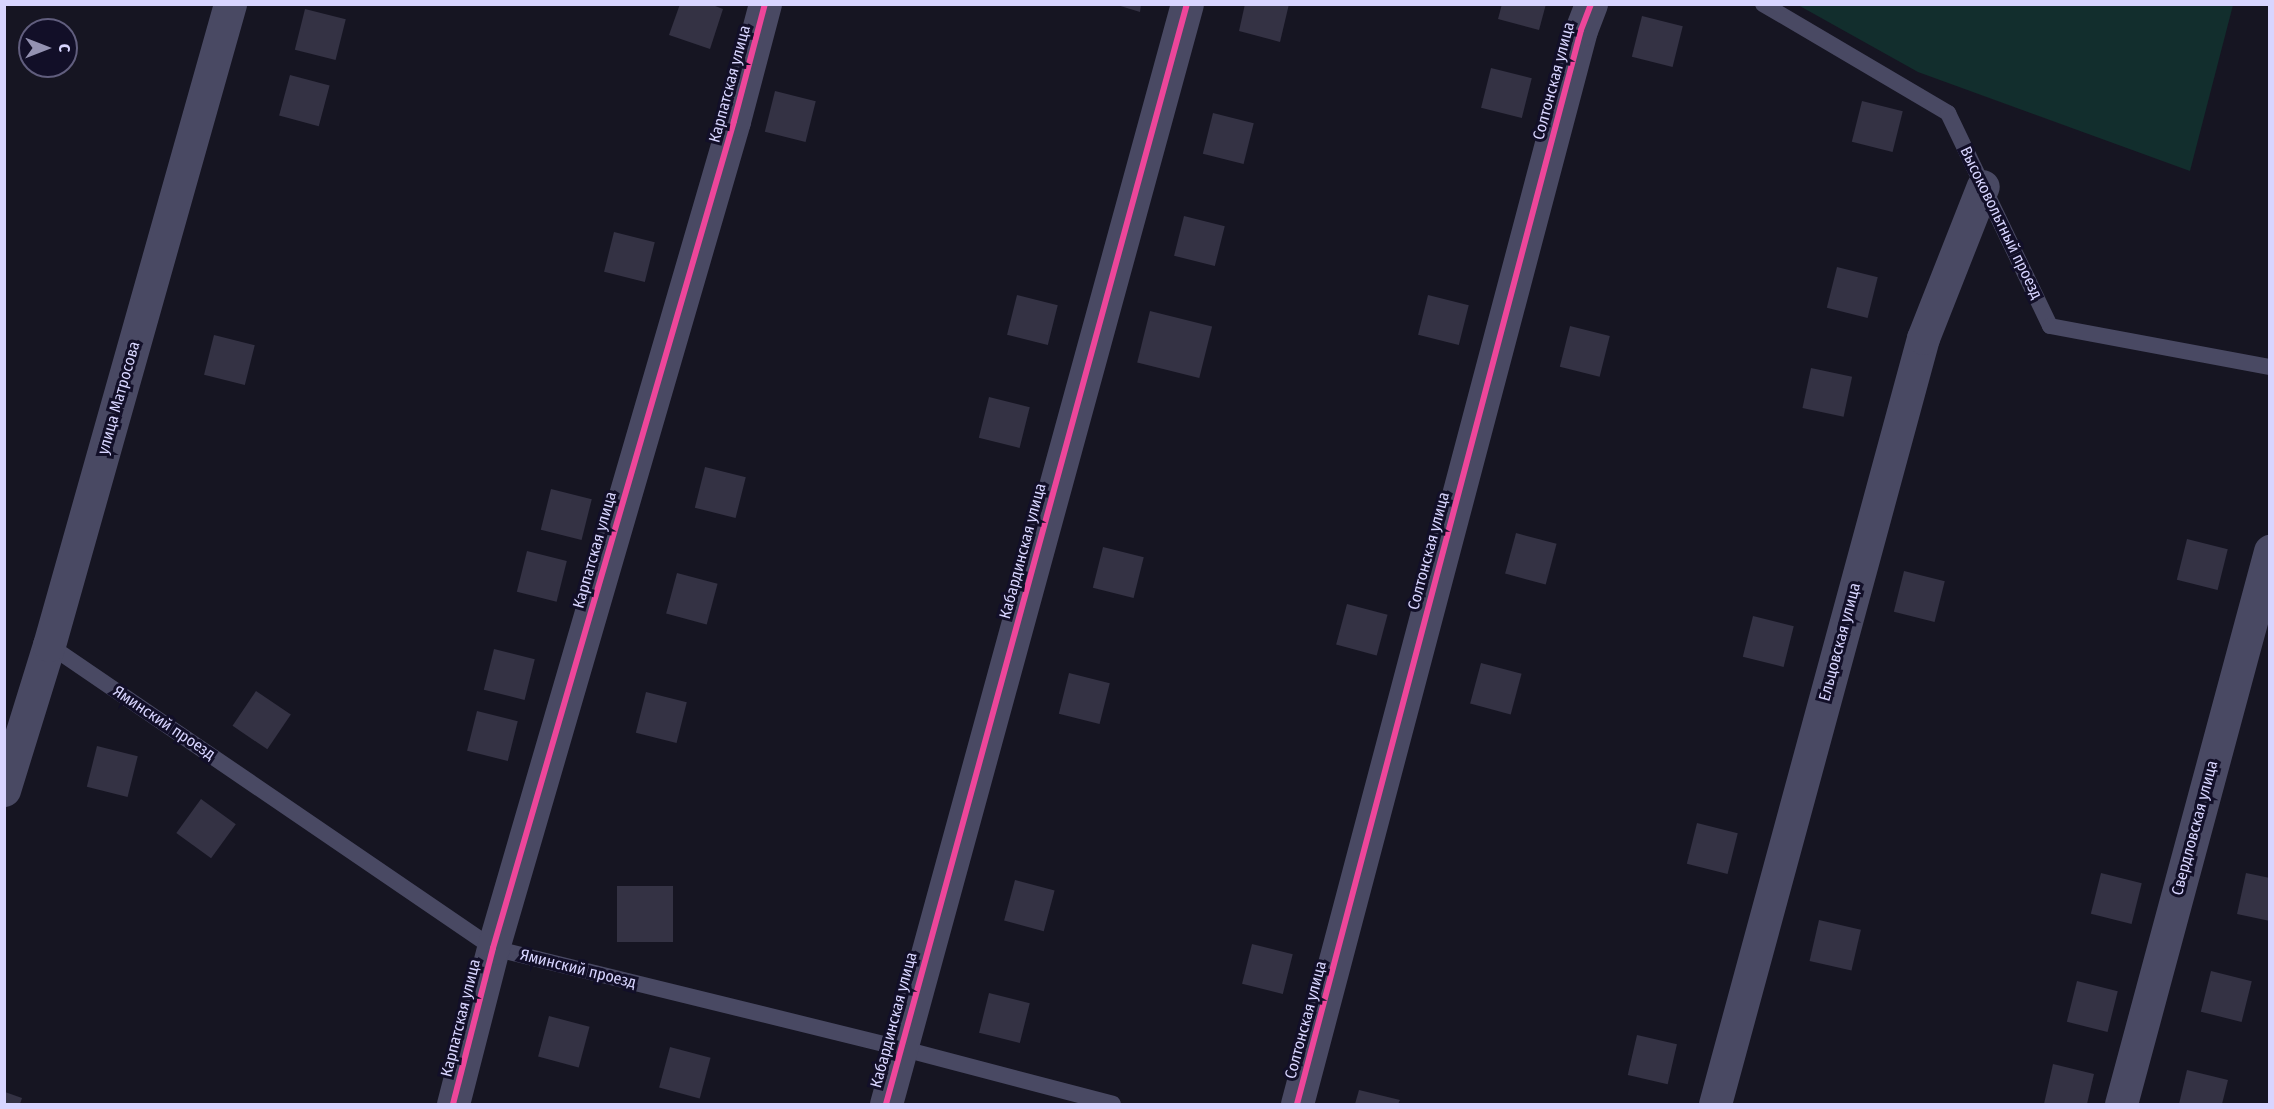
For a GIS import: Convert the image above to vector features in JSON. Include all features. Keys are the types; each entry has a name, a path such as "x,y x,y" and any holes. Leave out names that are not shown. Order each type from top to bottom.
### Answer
{"street":[{"name":"улица Матросова","path":"4,790 49,645 230,4"},
{"name":"Карпатская улица","path":"453,1104 493,948 731,132 765,4"},
{"name":"Кабардинская улица","path":"886,1104 1186,4"},
{"name":"Солтонская улица","path":"1298,1104 1581,30 1591,4"},
{"name":"Ельцовская улица","path":"1715,1104 1923,338 1983,186"},
{"name":"Свердловская улица","path":"2121,1104 2270,551"}],"lane":[{"name":"Высоковольтный проезд","path":"1763,4 1948,112 2050,326 2270,367"},
{"name":"Яминский проезд","path":"49,645 493,948 900,1048 1113,1104"}],"green space":[{"path":"2233,4 2190,171 1918,72 1798,5"}],"building":[{"path":"680,4 710,4 723,9 710,49 669,35"},
{"path":"1114,4 1141,4 1140,12"},
{"path":"1245,4 1289,4 1280,42 1239,31"},
{"path":"1502,4 1546,4 1539,30 1498,19"},
{"path":"305,9 346,19 336,60 295,50"},
{"path":"1642,16 1683,26 1673,67 1632,57"},
{"path":"1491,68 1532,78 1522,118 1481,108"},
{"path":"290,75 330,86 319,126 279,116"},
{"path":"775,91 816,101 806,142 765,132"},
{"path":"1862,101 1903,111 1893,152 1852,142"},
{"path":"1213,113 1254,123 1244,164 1203,154"},
{"path":"1184,216 1225,226 1215,266 1174,256"},
{"path":"614,232 655,242 645,282 604,272"},
{"path":"1837,267 1878,277 1868,318 1827,308"},
{"path":"1017,295 1058,305 1048,345 1007,335"},
{"path":"1428,295 1469,305 1459,345 1418,335"},
{"path":"1150,311 1212,326 1199,378 1137,362"},
{"path":"1570,326 1610,336 1600,377 1560,367"},
{"path":"214,335 255,345 245,385 204,375"},
{"path":"1811,368 1852,377 1844,417 1802,408"},
{"path":"989,397 1030,407 1020,448 979,438"},
{"path":"705,467 746,477 736,518 695,508"},
{"path":"551,489 592,499 582,540 541,530"},
{"path":"1516,533 1557,544 1546,584 1505,574"},
{"path":"2187,539 2228,549 2218,590 2177,580"},
{"path":"1103,547 1144,557 1134,598 1093,588"},
{"path":"527,551 567,561 557,602 517,592"},
{"path":"1904,571 1945,581 1935,622 1894,612"},
{"path":"677,573 718,584 707,624 666,614"},
{"path":"1347,604 1388,615 1377,655 1336,645"},
{"path":"1753,616 1794,626 1784,667 1743,657"},
{"path":"494,649 535,659 525,700 484,690"},
{"path":"1481,663 1522,674 1511,714 1470,704"},
{"path":"1069,673 1110,683 1100,724 1059,714"},
{"path":"256,691 291,714 267,749 233,726"},
{"path":"646,692 687,702 677,743 636,733"},
{"path":"477,711 518,721 508,761 467,751"},
{"path":"97,746 138,756 128,797 87,787"},
{"path":"201,799 236,824 211,858 176,833"},
{"path":"1697,823 1738,833 1728,874 1687,864"},
{"path":"2101,873 2142,883 2132,924 2091,914"},
{"path":"2246,873 2270,878 2270,921 2237,914"},
{"path":"1015,880 1055,891 1044,931 1004,921"},
{"path":"617,886 673,886 673,942 617,942"},
{"path":"1819,920 1861,930 1851,971 1810,961"},
{"path":"1252,944 1293,954 1283,994 1242,984"},
{"path":"2211,971 2252,981 2242,1022 2201,1012"},
{"path":"2077,981 2118,991 2108,1032 2067,1022"},
{"path":"989,993 1030,1003 1020,1043 979,1033"},
{"path":"549,1016 590,1027 579,1067 538,1057"},
{"path":"1637,1035 1677,1044 1668,1084 1628,1075"},
{"path":"670,1047 711,1058 700,1098 659,1088"},
{"path":"2053,1064 2094,1074 2087,1104 2044,1104"},
{"path":"2187,1070 2228,1080 2222,1104 2179,1104"},
{"path":"1359,1090 1400,1100 1398,1104 1355,1104"},
{"path":"5,1092 22,1098 20,1104 5,1104"}],"cycle path":[{"path":"453,1104 493,948 734,121 765,4"},
{"path":"886,1104 1187,4"},
{"path":"1297,1104 1581,30 1591,4"}]}
